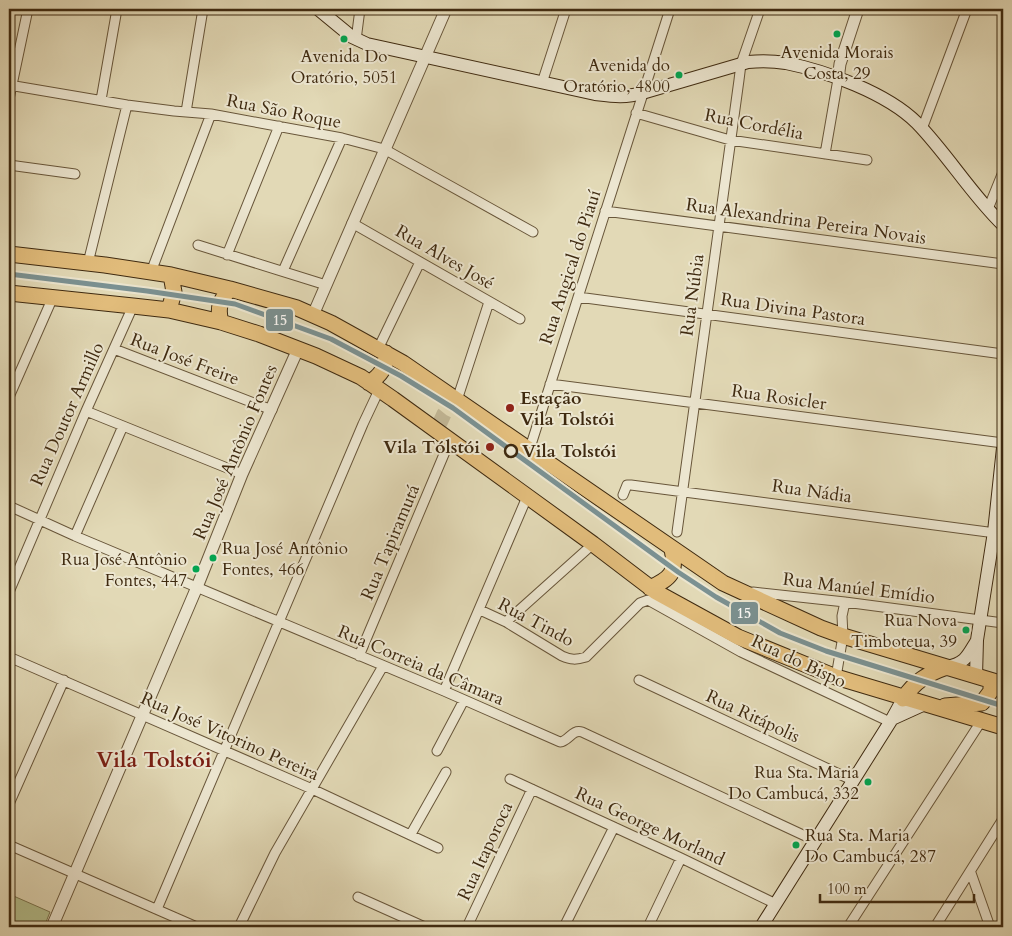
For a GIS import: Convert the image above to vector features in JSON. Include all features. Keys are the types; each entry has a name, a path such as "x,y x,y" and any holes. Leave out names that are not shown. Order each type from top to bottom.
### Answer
{"main road":[{"path":"318,9 356,40 542,83 615,97 629,97 741,64 765,61 785,63 838,79 879,97 901,110 922,129 1003,225"},
{"path":"9,254 171,275 297,308 331,323 403,363 455,402 529,450 722,583 842,636 997,683 982,704 929,706 891,721"},
{"path":"169,310 174,292 171,275"},
{"path":"221,322 219,306 230,289"},
{"path":"9,293 169,310 221,322 298,349 352,373 438,428 450,440 593,544 647,594 738,638 836,677 903,699 1003,727"},
{"path":"374,386 382,373 386,360 382,351"},
{"path":"976,676 977,640 998,533 1003,448"},
{"path":"647,594 673,573 672,549"},
{"path":"761,927 912,686 920,678 964,661 977,640"}],"street":[{"path":"9,99 10,86 28,9"},
{"path":"101,100 117,9"},
{"path":"186,112 203,9"},
{"path":"356,40 360,9"},
{"path":"313,315 446,9"},
{"path":"542,83 566,9"},
{"name":"Rua Angical do Piauí","path":"529,450 670,9"},
{"name":"Rua Núbia","path":"677,532 741,64 760,9"},
{"path":"825,154 840,64 858,9"},
{"path":"922,129 967,9"},
{"name":"Rua São Roque","path":"10,86 127,105 211,114 342,138 384,149 533,232"},
{"path":"88,263 127,105"},
{"name":"Rua Cordélia","path":"636,113 730,140 867,160"},
{"path":"151,272 211,114"},
{"path":"227,255 279,126"},
{"path":"283,271 342,138"},
{"path":"9,165 75,174"},
{"path":"988,209 1003,172"},
{"name":"Rua Alexandrina Pereira Novais","path":"605,211 1003,264"},
{"name":"Rua Alves José","path":"352,223 520,320"},
{"path":"198,245 326,285"},
{"path":"382,351 420,262"},
{"path":"9,397 53,297"},
{"name":"Rua Divina Pastora","path":"578,297 1003,354"},
{"path":"455,402 489,302"},
{"name":"Rua Doutor Armillo","path":"9,592 86,411 134,306"},
{"name":"Rua José Freire","path":"114,349 272,410"},
{"name":"Rua José Antônio Fontes","path":"52,927 143,716 242,474 298,349"},
{"name":"Rua Rosicler","path":"550,384 1003,443"},
{"path":"157,909 363,424 374,386"},
{"path":"86,411 242,474"},
{"path":"75,536 123,426"},
{"name":"Rua Tapiramutá","path":"359,656 450,440"},
{"name":"Rua Nádia","path":"623,495 625,489 631,484 998,533"},
{"path":"444,691 527,497"},
{"name":"Rua Correia da Câmara","path":"9,506 75,536 444,691 560,742 565,741 574,732 582,732 816,841"},
{"path":"506,622 593,544"},
{"name":"Rua Manúel Emídio","path":"741,591 845,602 1003,623"},
{"name":"Rua Tindo","path":"480,610 506,622 562,656 571,660 578,660 586,657 647,594"},
{"name":"Rua do Bispo","path":"647,594 651,601 741,652 891,721"},
{"path":"836,677 845,602"},
{"name":"Rua José Vitorino Pereira","path":"9,657 312,789 438,848"},
{"path":"239,927 275,854 383,666"},
{"path":"9,804 64,680"},
{"name":"Rua Ritápolis","path":"639,680 854,781"},
{"path":"437,751 464,700"},
{"path":"848,927 982,720"},
{"path":"411,834 446,772"},
{"name":"Rua George Morland","path":"510,779 682,858 776,904"},
{"name":"Rua Itaporoca","path":"467,927 532,789"},
{"path":"935,927 1003,819"},
{"path":"564,927 614,827"},
{"path":"9,844 197,927"},
{"path":"648,927 682,858"},
{"path":"970,873 990,927"},
{"path":"358,897 426,927"}],"green space":[{"path":"9,894 50,912 44,927 9,927"}],"tunnel":[{"path":"438,427 444,414 453,403"}],"transit line":[{"name":"15","path":"9,274 235,304 331,339 401,376 453,408 678,572 716,597 780,633 826,651 1003,706"}],"place":[{"name":"Avenida Morais Costa, 29","path":"837,34"},
{"name":"Avenida Do Oratório, 5051","path":"344,39"},
{"name":"Avenida do Oratório, 4800","path":"679,75"},
{"name":"Estação Vila Tolstói","path":"510,408"},
{"name":"Vila Tólstói","path":"490,447"},
{"name":"Vila Tolstói","path":"511,451"},
{"name":"Rua José Antônio Fontes, 466","path":"213,558"},
{"name":"Rua José Antônio Fontes, 447","path":"196,569"},
{"name":"Rua Nova Timboteua, 39","path":"966,630"},
{"name":"Rua Sta. Maria Do Cambucá, 332","path":"868,782"},
{"name":"Rua Sta. Maria Do Cambucá, 287","path":"796,845"}],"district":[{"name":"Vila Tolstói","path":"154,759"}]}
